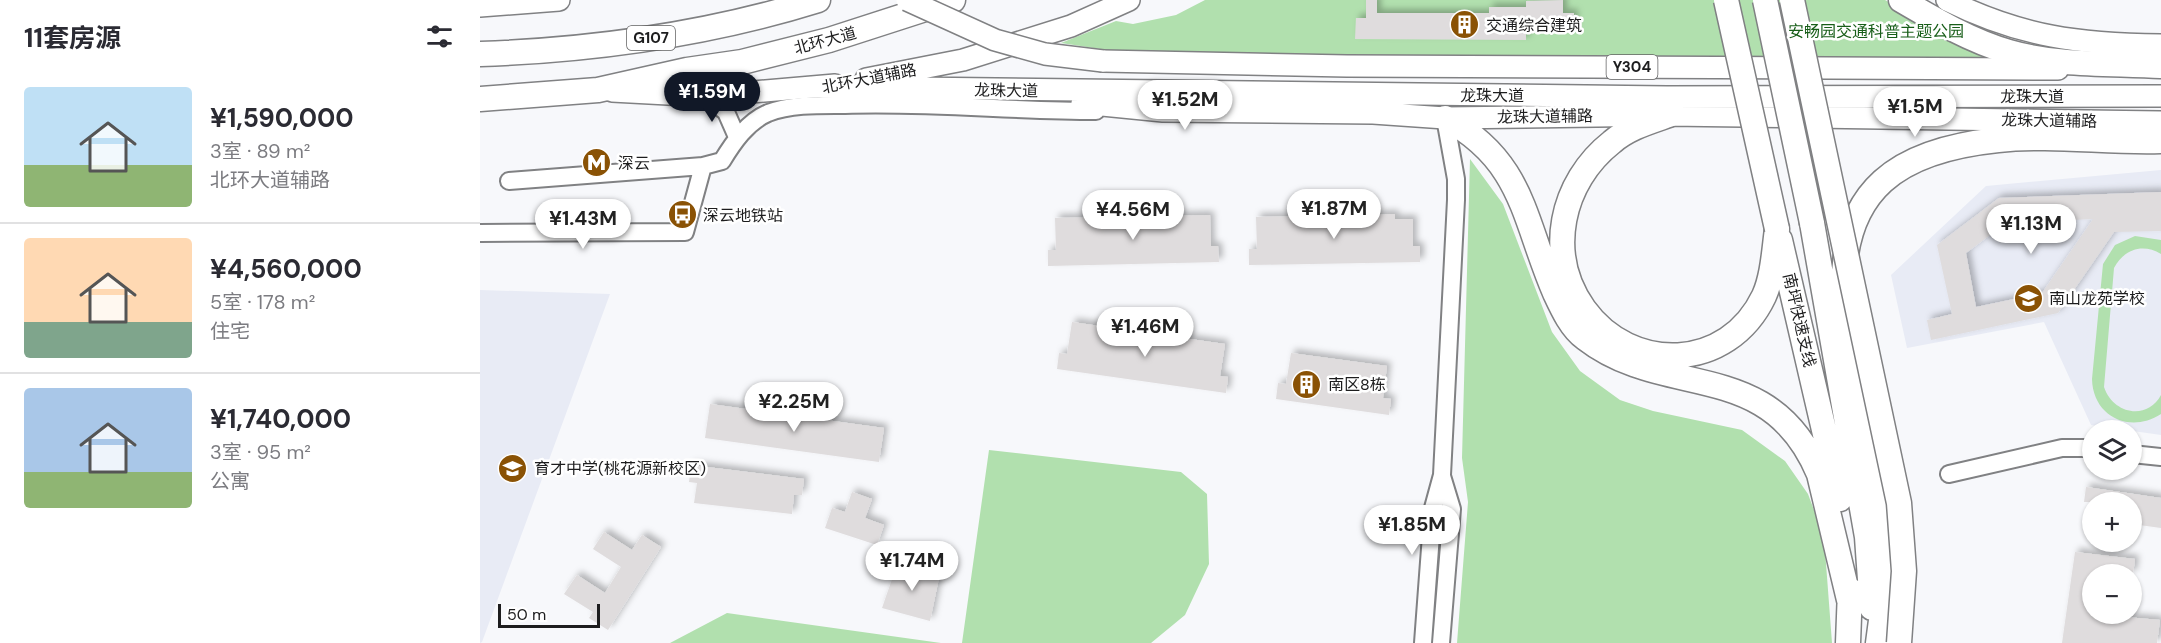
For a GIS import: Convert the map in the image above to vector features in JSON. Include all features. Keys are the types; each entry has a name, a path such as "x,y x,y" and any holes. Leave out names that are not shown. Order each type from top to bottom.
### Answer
{"highway":[{"name":"G107","path":"480,54 596,46 680,34 818,0"},
{"name":"北环大道","path":"480,99 598,90 687,70 742,62 829,40 953,0"},
{"name":"南坪快速支线","path":"1726,0 1777,229 1832,459 1847,555 1850,604 1848,643"},
{"name":"南坪快速支线","path":"1765,0 1812,224 1867,537 1877,643"},
{"path":"1792,0 1899,503 1904,571 1899,643"},
{"path":"1901,0 1954,29 2009,52 2040,59 2161,68"},
{"path":"1669,115 1637,126 1613,141 1593,160 1577,180 1569,197 1562,239 1564,265 1571,286 1584,309 1598,325 1624,342 1655,353 1677,356 1702,353 1722,345 1742,330 1765,294 1777,229"},
{"path":"1445,118 1470,132 1507,173 1521,197 1549,279 1564,312 1582,337 1616,359 1641,368 1727,387 1757,401 1782,418 1811,456 1819,474 1850,604"},
{"path":"1877,643 1888,568 1887,531 1844,295 1850,232 1860,206 1880,182 1908,163 1939,149 2000,139 2161,141"}],"main road":[{"path":"480,6 559,0"},
{"name":"龙珠大道","path":"907,0 995,40 1045,54 1104,62 1359,66 2161,68"},
{"name":"北环大道辅路","path":"598,90 705,96 823,87 963,60 1071,26 1129,0"},
{"path":"1947,0 2017,29 2057,39 2102,45 2161,45"},
{"name":"龙珠大道","path":"823,87 1798,98 2161,96"},
{"name":"龙珠大道辅路","path":"930,88 1163,111 1373,113 1445,118 1669,115 2161,122"},
{"path":"1373,113 1457,95"}],"street":[{"path":"705,96 726,112 737,137"},
{"path":"509,181 703,166 722,162 737,137 769,113 809,106 893,103 1017,111 1163,111"},
{"path":"1423,643 1433,508 1442,475 1456,200 1456,178 1445,118"},
{"path":"480,233 685,232 703,166"},
{"path":"1948,474 2062,448 2082,448"},
{"path":"2142,455 2161,458"},
{"path":"1441,643 1452,509 1442,475"}],"shaded area":[{"name":"南山龙苑学校","path":"2161,170 2161,435 2142,432 2142,420 2089,420 2044,322 1907,348 1891,275 1986,186"},
{"name":"育才中学(桃花源新校区)","path":"480,290 610,294 480,643"}],"green space":[{"name":"安畅园交通科普主题公园","path":"1205,0 1885,0 1981,53 1983,58 1197,55 1107,50 1061,43 1116,21 1133,24 1176,15"},
{"path":"1470,159 1503,204 1552,332 1580,371 1620,400 1653,411 1742,430 1785,461 1808,494 1824,537 1832,643 1457,643 1468,502 1462,458"},
{"path":"2135,236 2161,240 2161,254 2147,249 2134,250 2123,256 2114,268 2104,387 2108,396 2115,403 2131,411 2147,409 2161,395 2161,414 2149,420 2115,418 2106,412 2094,392 2092,379 2103,264 2115,245"},
{"path":"989,450 1181,472 1207,494 1209,564 1185,615 1151,643 962,643"},
{"path":"727,613 941,643 670,643"}],"building":[{"name":"交通综合建筑","path":"1366,0 1377,0 1377,13 1489,13 1489,7 1526,7 1526,1 1563,0 1563,13 1574,13 1574,33 1526,32 1526,40 1355,39 1356,18 1366,18"},
{"path":"2161,192 2161,231 2114,232 2058,313 1931,340 1927,320 1952,314 1937,245 1999,198","holes":["2093,219 2042,293 1976,307 1966,253 2006,223"]},
{"path":"1395,214 1395,219 1413,219 1413,246 1420,246 1420,262 1249,265 1249,249 1257,249 1256,217"},
{"path":"1210,215 1211,246 1218,246 1219,262 1048,266 1048,250 1056,250 1055,218"},
{"path":"1072,322 1225,344 1220,376 1228,377 1226,393 1057,369 1059,353 1067,354"},
{"name":"南区8栋","path":"1291,353 1387,366 1383,398 1391,399 1389,415 1276,399 1278,383 1286,384"},
{"path":"710,404 884,428 879,462 705,438"},
{"path":"691,465 804,479 802,495 794,495 792,514 694,503 697,483 689,482"},
{"path":"2086,487 2120,492 2085,492"},
{"path":"852,492 872,499 865,518 884,525 877,545 825,528 832,508 845,512"},
{"path":"2142,495 2161,498 2161,528 2142,525"},
{"path":"604,532 632,550 642,535 661,547 608,630 589,618 593,612 564,594 577,575 605,593 621,567 593,549"},
{"path":"2075,552 2135,559 2134,564 2082,564 2082,624 2142,624 2142,618 2160,620 2157,643 2062,643"},
{"path":"898,562 940,573 930,621 882,608"}],"place":[{"name":"交通综合建筑","path":"1465,25"},
{"name":"深云","path":"597,163"},
{"name":"深云地铁站","path":"682,215"},
{"name":"南山龙苑学校","path":"2028,298"},
{"name":"南区8栋","path":"1307,384"},
{"name":"育才中学(桃花源新校区)","path":"513,468"}]}
